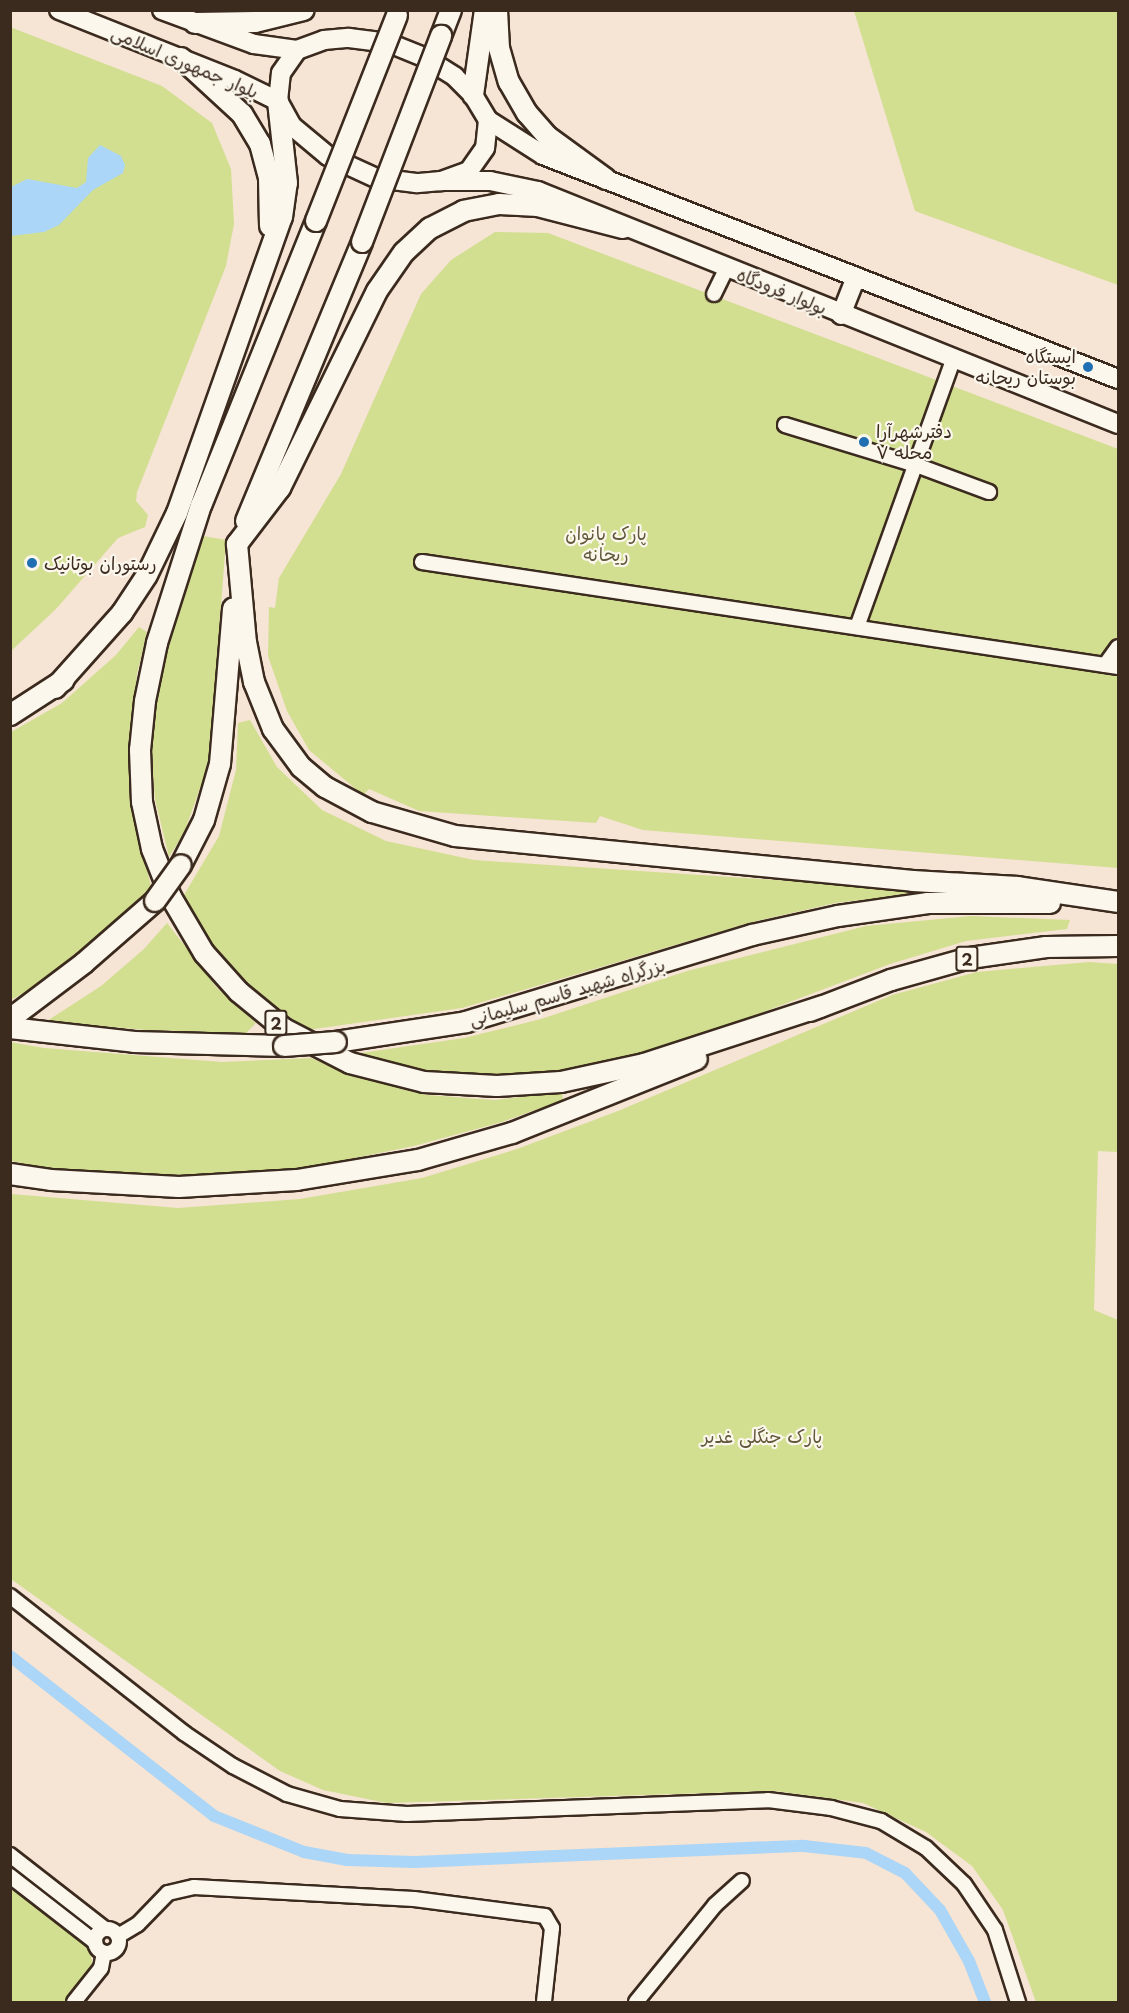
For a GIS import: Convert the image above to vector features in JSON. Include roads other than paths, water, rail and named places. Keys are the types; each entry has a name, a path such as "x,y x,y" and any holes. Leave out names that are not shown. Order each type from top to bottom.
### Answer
{"highway":[{"path":"195,23 255,22 304,10"},
{"path":"11,1022 155,901 181,865 204,820 220,764 237,544 362,242 451,10"},
{"path":"473,95 485,10"},
{"path":"497,10 499,48 509,82 527,113 547,136 606,178"},
{"path":"10,715 55,688 111,641 150,591 201,505 398,13"},
{"path":"181,58 242,114 260,144 269,178 268,256"},
{"path":"55,688 122,613 164,543 282,217 287,183 278,101"},
{"path":"623,228 538,206 499,204 464,210 430,228 404,252 377,291 280,488 237,544 246,642 254,682 273,729 300,767 325,787 372,812 455,836 901,880 1018,887 1119,904"},
{"name":"2","path":"201,505 157,643 145,701 142,802 152,849 171,897 204,952 239,992 275,1022 350,1064 424,1082 497,1086 561,1082 644,1064 822,1006 891,980 970,958 1046,947 1119,946"},
{"name":"بزرگراه شهید قاسم سلیمانی","path":"11,1022 134,1042 284,1047 336,1042 466,1022 752,936 838,916 928,903 1119,904"},
{"path":"10,1174 51,1180 179,1187 297,1179 418,1160 512,1133 822,1006"}],"main road":[{"name":"بلوار جمهوری اسلامی","path":"59,10 181,58 278,101"},
{"path":"162,10 254,44 297,50 324,40 349,38 389,43 438,65 473,95 488,120 543,154 1119,379"},
{"path":"297,50 281,73 278,101 304,138 344,166 395,181 441,181 469,171 485,148 488,120"},
{"name":"بولوار فرودگاه","path":"441,181 490,181 538,191 623,228 1119,424"},
{"path":"841,315 856,277"}],"street":[{"path":"714,294 726,269"},
{"path":"857,627 953,360"},
{"path":"785,424 916,465 989,492"},
{"path":"422,562 1112,666 1119,647"},
{"path":"10,1596 184,1733 233,1766 287,1794 340,1809 406,1814 768,1800 831,1808 881,1821 926,1848 964,1884 995,1930 1018,2002"},
{"path":"10,1855 105,1929 118,1936"},
{"path":"29,1869 14,1880 99,1947 116,1949 118,1936"},
{"path":"636,2002 715,1905 742,1881"},
{"path":"118,1936 138,1924 168,1893 194,1887 414,1899 545,1916 552,1928 544,2002"},
{"path":"74,2002 101,1968 99,1932 105,1929"}],"water":[{"path":"100,145 121,156 125,165 123,173 93,190 59,225 44,232 11,236 11,187 27,179 77,188 86,182 88,158"}],"waterway":[{"path":"10,1656 214,1816 304,1852 347,1860 415,1862 804,1846 866,1853 905,1873 940,1910 969,1961 985,2002"}],"place":[{"name":"ایستگاه بوستان ریحانه","path":"1088,367"},
{"name":"دفترشهرآرا محله ۷","path":"864,442"},
{"name":"رستوران بوتانیک","path":"32,563"}],"park label":[{"name":"پارک بانوان ریحانه","path":"606,544"},
{"name":"پارک جنگلی غدیر","path":"762,1436"}]}
